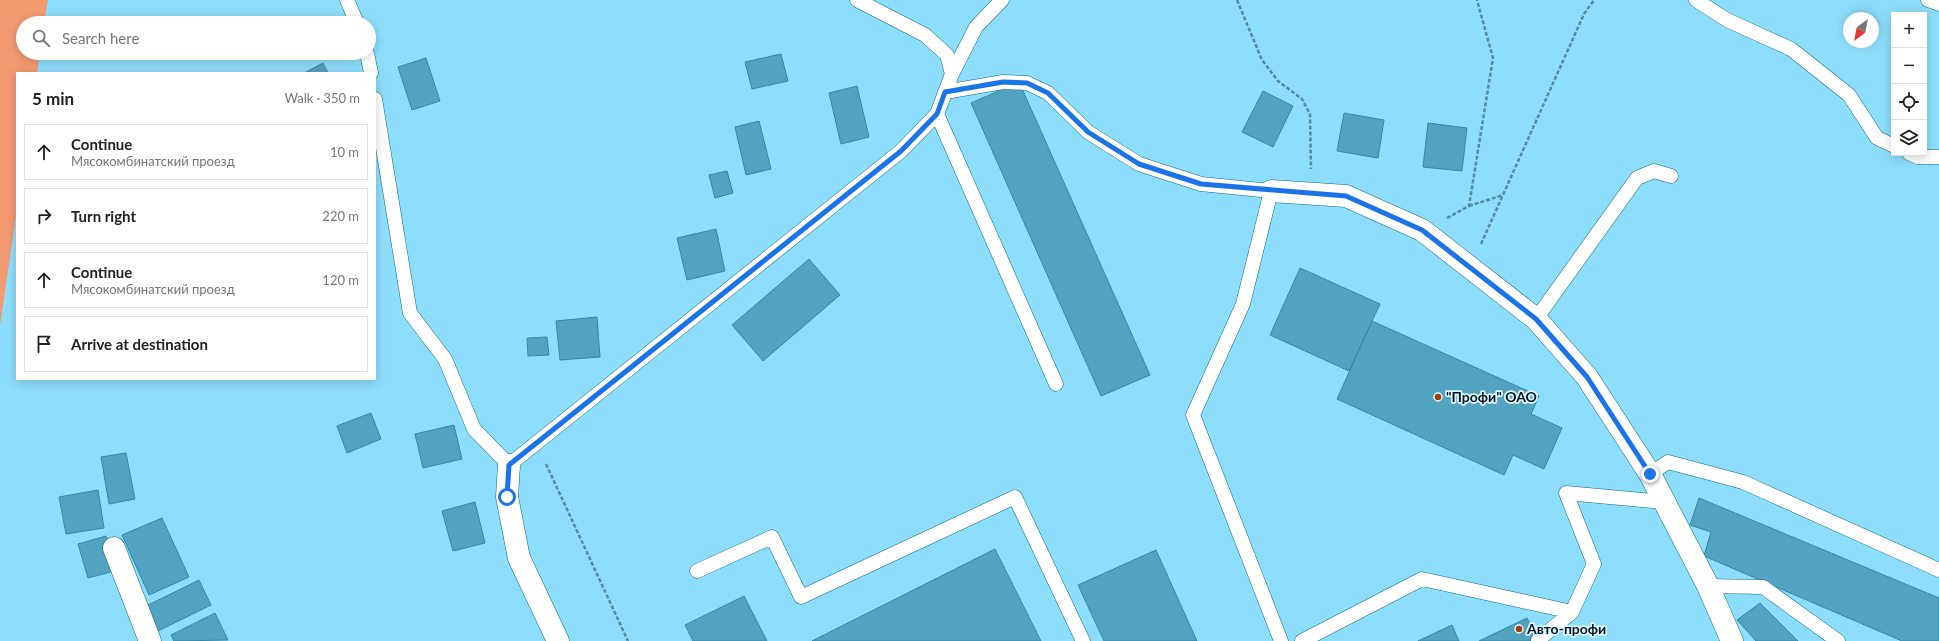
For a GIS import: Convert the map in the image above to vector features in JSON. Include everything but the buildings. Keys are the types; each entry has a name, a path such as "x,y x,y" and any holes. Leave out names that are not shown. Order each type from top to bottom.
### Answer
{"street":[{"path":"1271,191 1346,196 1422,230 1536,319 1587,377 1650,474 1708,586 1732,641"},
{"path":"509,465 507,497 519,558 558,641"},
{"path":"114,548 150,641"}],"lane":[{"path":"347,0 354,16"},
{"path":"858,0 925,35 947,55 952,74"},
{"path":"376,106 410,313 445,359 474,429 509,465 901,151 937,114 952,74 976,27 1002,0"},
{"path":"1696,0 1727,20 1791,49 1849,95 1877,138 1891,145"},
{"path":"1928,0 1939,4"},
{"path":"368,60 371,72"},
{"path":"945,92 1003,82 1027,83 1048,93 1088,132 1139,164 1201,184 1271,191 1243,304 1193,415 1280,641"},
{"path":"937,114 1056,384"},
{"path":"1916,156 1939,157"},
{"path":"1536,319 1637,178 1654,171 1671,176"},
{"path":"1650,474 1668,462 1743,482 1939,570"},
{"path":"1538,640 1572,612 1594,564 1566,494 1664,502"},
{"path":"697,571 772,537 801,597 1015,497 1083,641"},
{"path":"1302,641 1422,579 1572,612"},
{"path":"1708,586 1763,587 1838,641"}],"path":[{"path":"1236,0 1262,60 1278,81 1302,99 1310,114 1311,194"},
{"path":"1469,206 1493,58 1477,0"},
{"path":"1471,267 1584,14 1594,0"},
{"path":"1422,230 1469,206 1503,195"},
{"path":"536,443 628,641"}],"shaded area":[{"path":"0,0 48,0 45,16 16,16 16,60 39,60 37,72 16,72 16,216 0,326"}],"place":[{"name":"\"Профи\" ОАО","path":"1438,397"},
{"name":"Авто-профи","path":"1519,629"}],"route":[{"path":"507,497 509,465 901,151 937,114 945,92 1003,82 1027,83 1048,93 1088,132 1139,164 1201,184 1271,191 1346,196 1422,230 1536,319 1587,377 1650,474"}]}
